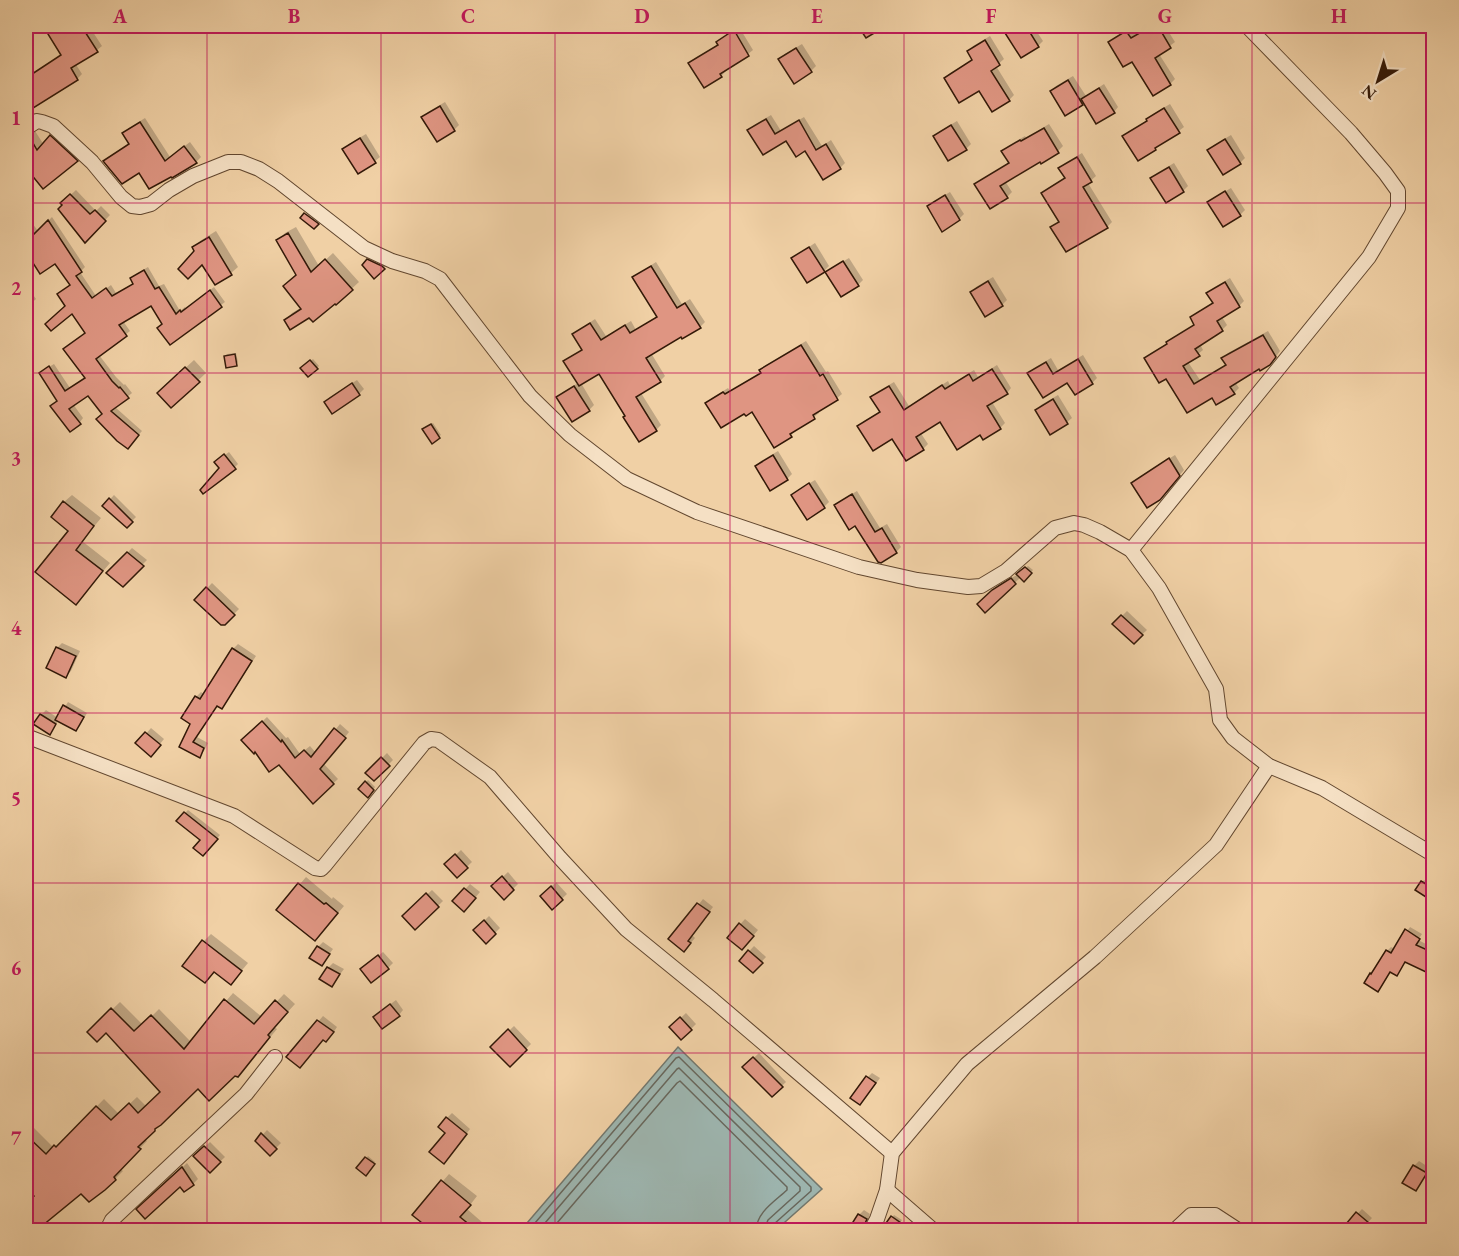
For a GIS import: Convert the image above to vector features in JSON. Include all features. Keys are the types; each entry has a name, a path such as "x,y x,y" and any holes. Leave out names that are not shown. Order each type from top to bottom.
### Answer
{"street":[{"path":"1131,550 1370,257 1398,208 1398,191 1352,133 1247,26"},
{"path":"26,128 37,121 54,126 92,162 121,197 132,206 140,207 151,204 169,189 193,176 228,162 241,162 259,169 364,249 425,271 440,279 530,396 570,435 627,479 697,512 859,567 916,580 968,587 981,586 1006,571 1055,528 1074,523 1100,532 1131,550 1159,588 1216,689 1220,720 1233,738 1269,766 1322,788 1434,855"},
{"path":"26,736 234,816 315,868 321,869 424,743 431,739 438,740 490,777 560,858 626,929 713,999 892,1153"},
{"path":"871,1230 887,1190 892,1153 968,1064 1095,957 1216,845 1269,766"},
{"path":"107,1230 112,1221 246,1094 275,1057"},
{"path":"887,1190 933,1230"},
{"path":"1175,1230 1191,1215 1215,1215 1238,1230"}],"water":[{"path":"678,1047 822,1189 776,1230 521,1230"}],"building":[{"path":"43,26 68,26 72,33 82,27 98,52 71,68 78,80 30,110 26,103 26,78 61,55"},
{"path":"858,26 886,26 866,38"},
{"path":"1017,26 1026,26 1039,47 1021,58 1005,33"},
{"path":"1152,26 1158,26 1171,48 1155,58 1171,85 1153,96 1132,62 1123,67 1108,42 1126,31 1131,38"},
{"path":"734,30 749,56 720,74 722,77 704,88 688,63 718,45 716,42"},
{"path":"985,40 1000,65 991,71 1010,101 992,112 979,91 959,103 944,78 972,60 967,51"},
{"path":"796,48 812,72 794,84 778,59"},
{"path":"1068,80 1083,105 1065,116 1050,91"},
{"path":"1099,88 1115,113 1096,124 1081,99"},
{"path":"440,106 455,131 437,142 421,117"},
{"path":"1164,108 1180,133 1138,161 1122,136"},
{"path":"766,119 775,134 799,120 816,150 826,144 841,169 823,180 805,151 796,157 786,141 763,155 747,130"},
{"path":"140,122 165,161 184,146 197,163 149,189 139,173 122,184 103,161 129,144 122,133"},
{"path":"951,125 967,150 948,161 933,136"},
{"path":"1044,128 1059,153 1000,186 1008,198 990,209 974,184 1009,163 1001,151"},
{"path":"50,135 78,161 43,189 26,168 26,137 29,136 37,150"},
{"path":"360,138 376,163 358,174 342,149"},
{"path":"1225,139 1241,164 1223,175 1207,150"},
{"path":"1077,157 1092,182 1083,187 1108,228 1066,252 1050,227 1059,222 1041,193 1065,178 1058,168"},
{"path":"1169,167 1184,192 1166,203 1150,178"},
{"path":"1225,191 1241,216 1223,227 1207,202"},
{"path":"70,194 90,214 95,210 106,221 85,243 58,209 62,205 60,203"},
{"path":"945,195 960,220 942,232 927,206"},
{"path":"304,213 319,224 314,229 300,218"},
{"path":"48,220 82,272 76,276 92,298 106,288 112,296 133,284 130,278 144,270 155,289 159,287 176,314 210,290 222,307 170,345 157,328 162,324 151,306 119,325 127,336 96,359 112,381 129,398 111,411 139,435 128,449 96,419 102,414 88,396 69,409 81,424 70,432 50,406 57,401 39,373 49,366 65,391 85,378 63,349 85,333 72,314 51,331 45,324 65,306 57,294 70,285 55,264 40,274 26,252 26,222 34,234"},
{"path":"288,233 311,272 325,259 353,290 313,322 309,318 290,330 284,320 301,309 283,286 296,275 276,240"},
{"path":"209,237 232,275 215,285 202,265 188,279 178,269 194,251 192,247"},
{"path":"809,247 825,272 807,283 791,258"},
{"path":"367,259 385,269 374,279 362,265"},
{"path":"843,261 859,286 841,297 825,272"},
{"path":"651,266 677,308 685,303 701,328 646,358 661,382 636,397 657,431 639,442 599,374 579,386 563,361 582,350 572,334 590,323 601,340 625,325 630,333 657,317 632,277"},
{"path":"988,281 1003,306 985,317 970,292"},
{"path":"1225,282 1240,307 1217,321 1223,331 1195,349 1200,356 1183,366 1194,384 1226,365 1221,358 1263,335 1276,357 1270,365 1230,387 1235,394 1216,405 1212,398 1187,413 1166,379 1159,383 1144,358 1194,325 1190,317 1213,303 1206,293"},
{"path":"801,345 820,376 823,374 838,400 813,415 815,419 790,434 792,437 774,448 752,412 746,416 744,414 721,428 705,403 761,373 759,370"},
{"path":"235,354 237,366 226,368 224,356"},
{"path":"1078,359 1093,384 1075,395 1067,383 1043,398 1027,373 1046,362 1053,374"},
{"path":"310,360 318,369 308,377 300,368"},
{"path":"185,367 200,382 171,408 157,393"},
{"path":"992,369 1008,394 987,406 1001,429 983,440 980,435 957,450 940,422 916,437 924,450 906,461 892,439 873,451 857,426 880,412 870,397 889,386 904,410 942,385 945,389 969,374 973,381"},
{"path":"352,383 360,395 332,414 324,402"},
{"path":"574,386 590,411 572,422 556,397"},
{"path":"1053,399 1068,424 1050,435 1035,410"},
{"path":"431,424 440,438 432,444 422,429"},
{"path":"224,454 236,469 203,494 200,490 219,468 214,462"},
{"path":"773,455 788,480 770,491 755,466"},
{"path":"1169,458 1180,476 1160,500 1147,508 1131,483"},
{"path":"809,483 825,508 807,520 791,495"},
{"path":"852,494 875,532 882,528 897,553 881,563 878,562 855,526 849,530 834,505"},
{"path":"109,498 133,522 127,528 102,506"},
{"path":"63,501 94,526 76,550 103,571 76,605 35,572 68,531 51,517"},
{"path":"127,552 144,566 123,587 106,573"},
{"path":"1025,567 1032,573 1024,582 1016,574"},
{"path":"1011,578 1016,584 985,613 977,604 992,590"},
{"path":"206,587 235,615 225,625 221,625 194,600"},
{"path":"1121,615 1143,635 1134,644 1112,624"},
{"path":"56,647 76,656 66,678 46,668"},
{"path":"232,648 252,661 222,709 217,706 193,742 204,748 200,758 179,747 190,724 181,718 195,696 200,699"},
{"path":"63,705 84,717 76,731 55,720"},
{"path":"40,714 56,724 50,735 33,724"},
{"path":"262,721 281,742 282,740 295,758 304,750 311,757 334,728 346,738 320,769 334,784 313,804 279,765 269,772 255,752 254,754 241,740"},
{"path":"145,732 161,745 151,757 135,743"},
{"path":"381,757 390,766 374,781 365,773"},
{"path":"365,781 374,790 368,798 358,789"},
{"path":"184,812 218,839 203,856 193,848 200,840 176,821"},
{"path":"455,854 468,868 457,878 444,864"},
{"path":"502,876 514,890 504,900 491,886"},
{"path":"1421,881 1434,889 1429,899 1415,890"},
{"path":"298,883 338,913 315,941 276,910"},
{"path":"551,886 563,900 552,910 540,896"},
{"path":"464,888 476,898 464,912 452,901"},
{"path":"426,893 439,907 415,930 402,916"},
{"path":"697,903 710,912 688,941 691,943 684,952 668,939"},
{"path":"484,920 496,934 486,944 473,930"},
{"path":"739,923 754,936 742,950 727,938"},
{"path":"1405,929 1420,939 1416,945 1434,953 1434,956 1426,972 1405,962 1397,976 1390,972 1378,992 1364,983 1386,950 1391,953"},
{"path":"202,940 242,971 231,985 214,972 205,983 182,966"},
{"path":"317,946 330,954 322,966 309,958"},
{"path":"748,950 763,963 753,973 739,961"},
{"path":"378,955 389,969 371,983 360,969"},
{"path":"327,967 340,974 332,987 319,979"},
{"path":"224,999 254,1024 275,1000 288,1012 268,1035 270,1037 238,1077 235,1076 209,1101 198,1089 138,1147 141,1149 114,1177 116,1180 105,1190 89,1202 81,1194 37,1230 32,1230 26,1223 26,1203 34,1196 26,1184 26,1135 46,1154 54,1145 56,1147 96,1106 111,1120 129,1103 138,1113 160,1092 106,1033 97,1042 87,1032 111,1008 134,1031 151,1015 184,1049"},
{"path":"390,1004 400,1016 382,1029 373,1017"},
{"path":"680,1017 692,1030 681,1040 669,1027"},
{"path":"317,1020 334,1032 326,1042 323,1040 300,1068 286,1057"},
{"path":"508,1029 527,1050 510,1067 490,1047"},
{"path":"753,1057 783,1087 772,1097 742,1067"},
{"path":"866,1076 876,1083 860,1105 850,1098"},
{"path":"446,1117 467,1134 444,1164 429,1152 445,1133 438,1127"},
{"path":"261,1133 277,1149 270,1156 255,1141"},
{"path":"204,1146 221,1162 210,1173 193,1156"},
{"path":"365,1157 375,1164 366,1176 356,1168"},
{"path":"1413,1165 1427,1173 1416,1191 1402,1183"},
{"path":"182,1167 194,1185 184,1192 180,1187 145,1219 136,1209"},
{"path":"441,1180 471,1205 460,1217 476,1230 431,1230 412,1215"},
{"path":"1356,1212 1369,1223 1362,1230 1341,1230"},
{"path":"858,1214 867,1219 862,1230 848,1230"},
{"path":"891,1216 901,1223 896,1230 881,1230"}]}
